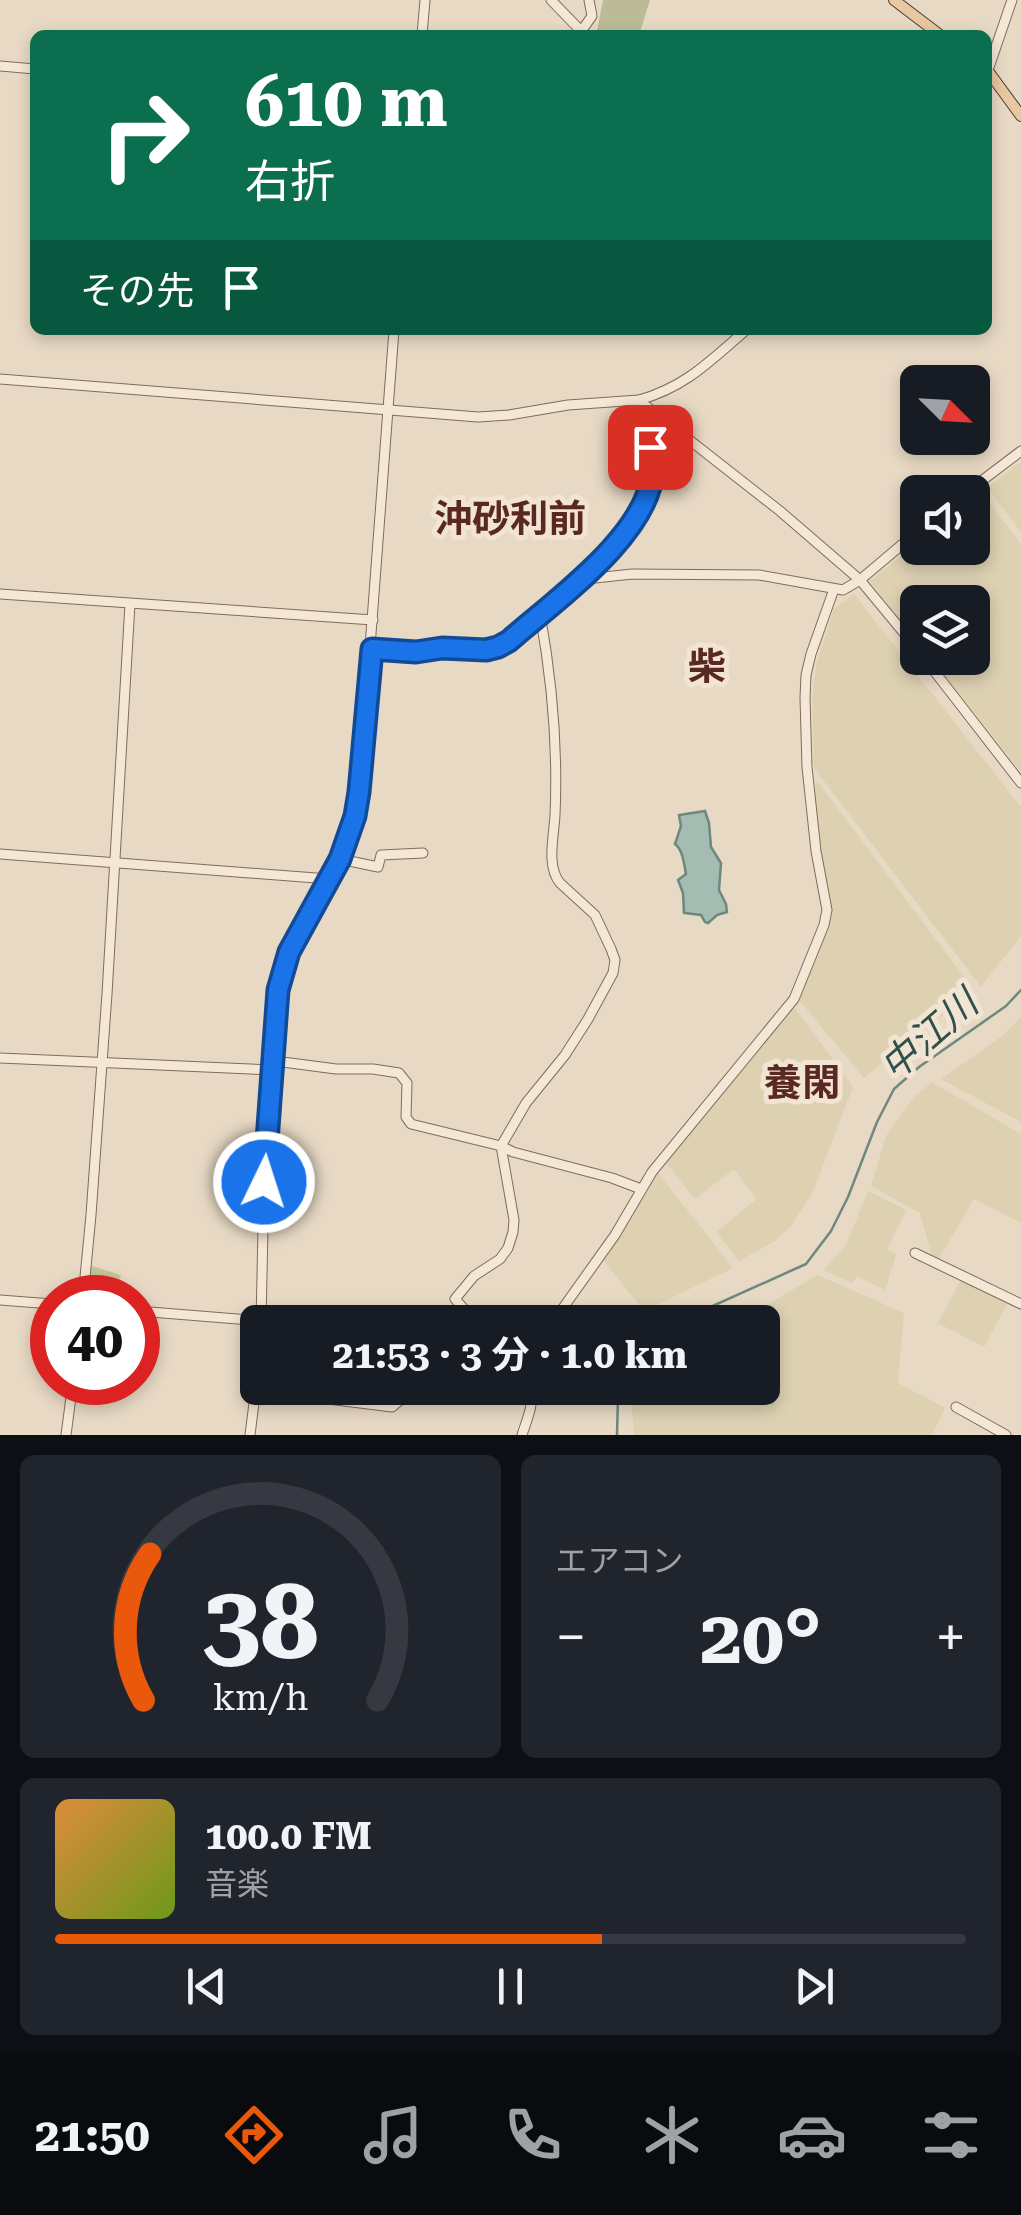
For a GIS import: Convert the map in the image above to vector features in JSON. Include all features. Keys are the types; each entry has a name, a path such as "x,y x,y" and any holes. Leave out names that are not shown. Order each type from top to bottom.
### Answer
{"main road":[{"path":"894,0 933,30"},
{"path":"992,79 1019,109"}],"street":[{"path":"422,30 425,0"},
{"path":"551,0 577,30"},
{"path":"582,30 592,16 590,0"},
{"path":"992,62 1012,0"},
{"path":"0,66 30,68"},
{"path":"261,1305 264,1182 278,990 289,952 340,859 359,792 394,335"},
{"path":"0,379 478,417 509,416 568,405 638,400 693,376 740,335"},
{"path":"372,649 416,652 498,647 586,576 624,532 649,490 652,458 638,400"},
{"path":"638,400 780,510 860,580 900,628"},
{"path":"989,475 1021,451"},
{"path":"586,576 759,574 834,589 850,587 900,546"},
{"path":"565,1305 615,1235 659,1162 794,999 824,925 827,910 807,767 805,698 811,654 834,589"},
{"path":"0,594 373,620"},
{"path":"84,1275 130,604"},
{"path":"460,1305 454,1299 474,1276 500,1259 514,1232 501,1146 526,1103 588,1019 613,973 614,960 595,915 560,884 552,866 554,729 540,614"},
{"path":"937,675 1021,782"},
{"path":"340,859 378,867 382,855 423,853"},
{"path":"0,854 329,879"},
{"path":"0,1058 274,1065 399,1073 406,1083 408,1121 640,1189"},
{"path":"916,1254 1021,1304"},
{"path":"0,1300 30,1302"},
{"path":"160,1314 240,1320"},
{"path":"66,1435 70,1405"},
{"path":"250,1435 254,1405"},
{"path":"522,1435 531,1405"},
{"path":"956,1407 1006,1435"}],"shaded area":[{"path":"1021,462 1021,532 990,491 990,485"},
{"path":"990,503 1021,544 1021,772 944,675 990,675 990,585 900,585 900,619 870,581 900,557 900,565 990,565"},
{"path":"854,594 900,653 900,675 918,675 1021,807 1021,936 981,987 814,768 812,697 817,662 834,609"},
{"path":"818,782 974,990 864,1078 799,1000 831,918 820,851 815,786"},
{"path":"705,811 711,847 721,863 719,890 727,912 708,923 701,915 684,913 678,880 686,874 675,844 681,826 679,815"},
{"path":"794,1007 853,1087 812,1194 791,1226 775,1241 739,1261 716,1232 757,1199 734,1169 695,1199 666,1163"},
{"path":"1021,1017 1021,1122 941,1079 1001,1037"},
{"path":"932,1082 1021,1134 1021,1223 974,1199 938,1260 932,1256 920,1213 871,1186 886,1136 913,1098"},
{"path":"658,1173 733,1268 656,1305 639,1305 604,1261"},
{"path":"868,1191 906,1210 887,1250 896,1255 885,1290 857,1276 852,1283 824,1270 846,1245"},
{"path":"818,1275 904,1313 898,1383 945,1408 932,1435 634,1435 632,1405 780,1405 780,1305 766,1305"},
{"path":"961,1280 1007,1304 984,1347 938,1323"}],"green space":[{"path":"603,0 650,0 641,30 597,30"},
{"path":"89,1265 121,1275 88,1275"}],"waterway":[{"name":"中江川","path":"715,1305 806,1264 831,1231 894,1089 1006,1006 1021,990"},
{"name":"中江川","path":"617,1435 618,1405"}],"district":[{"name":"沖砂利前","path":"510,519"},
{"name":"柴","path":"707,667"},
{"name":"養閑","path":"802,1083"}],"route":[{"path":"264,1182 278,990 289,952 340,859 355,816 372,649 486,650 509,641 586,576 633,520 649,490 653,469 650,447"}]}
